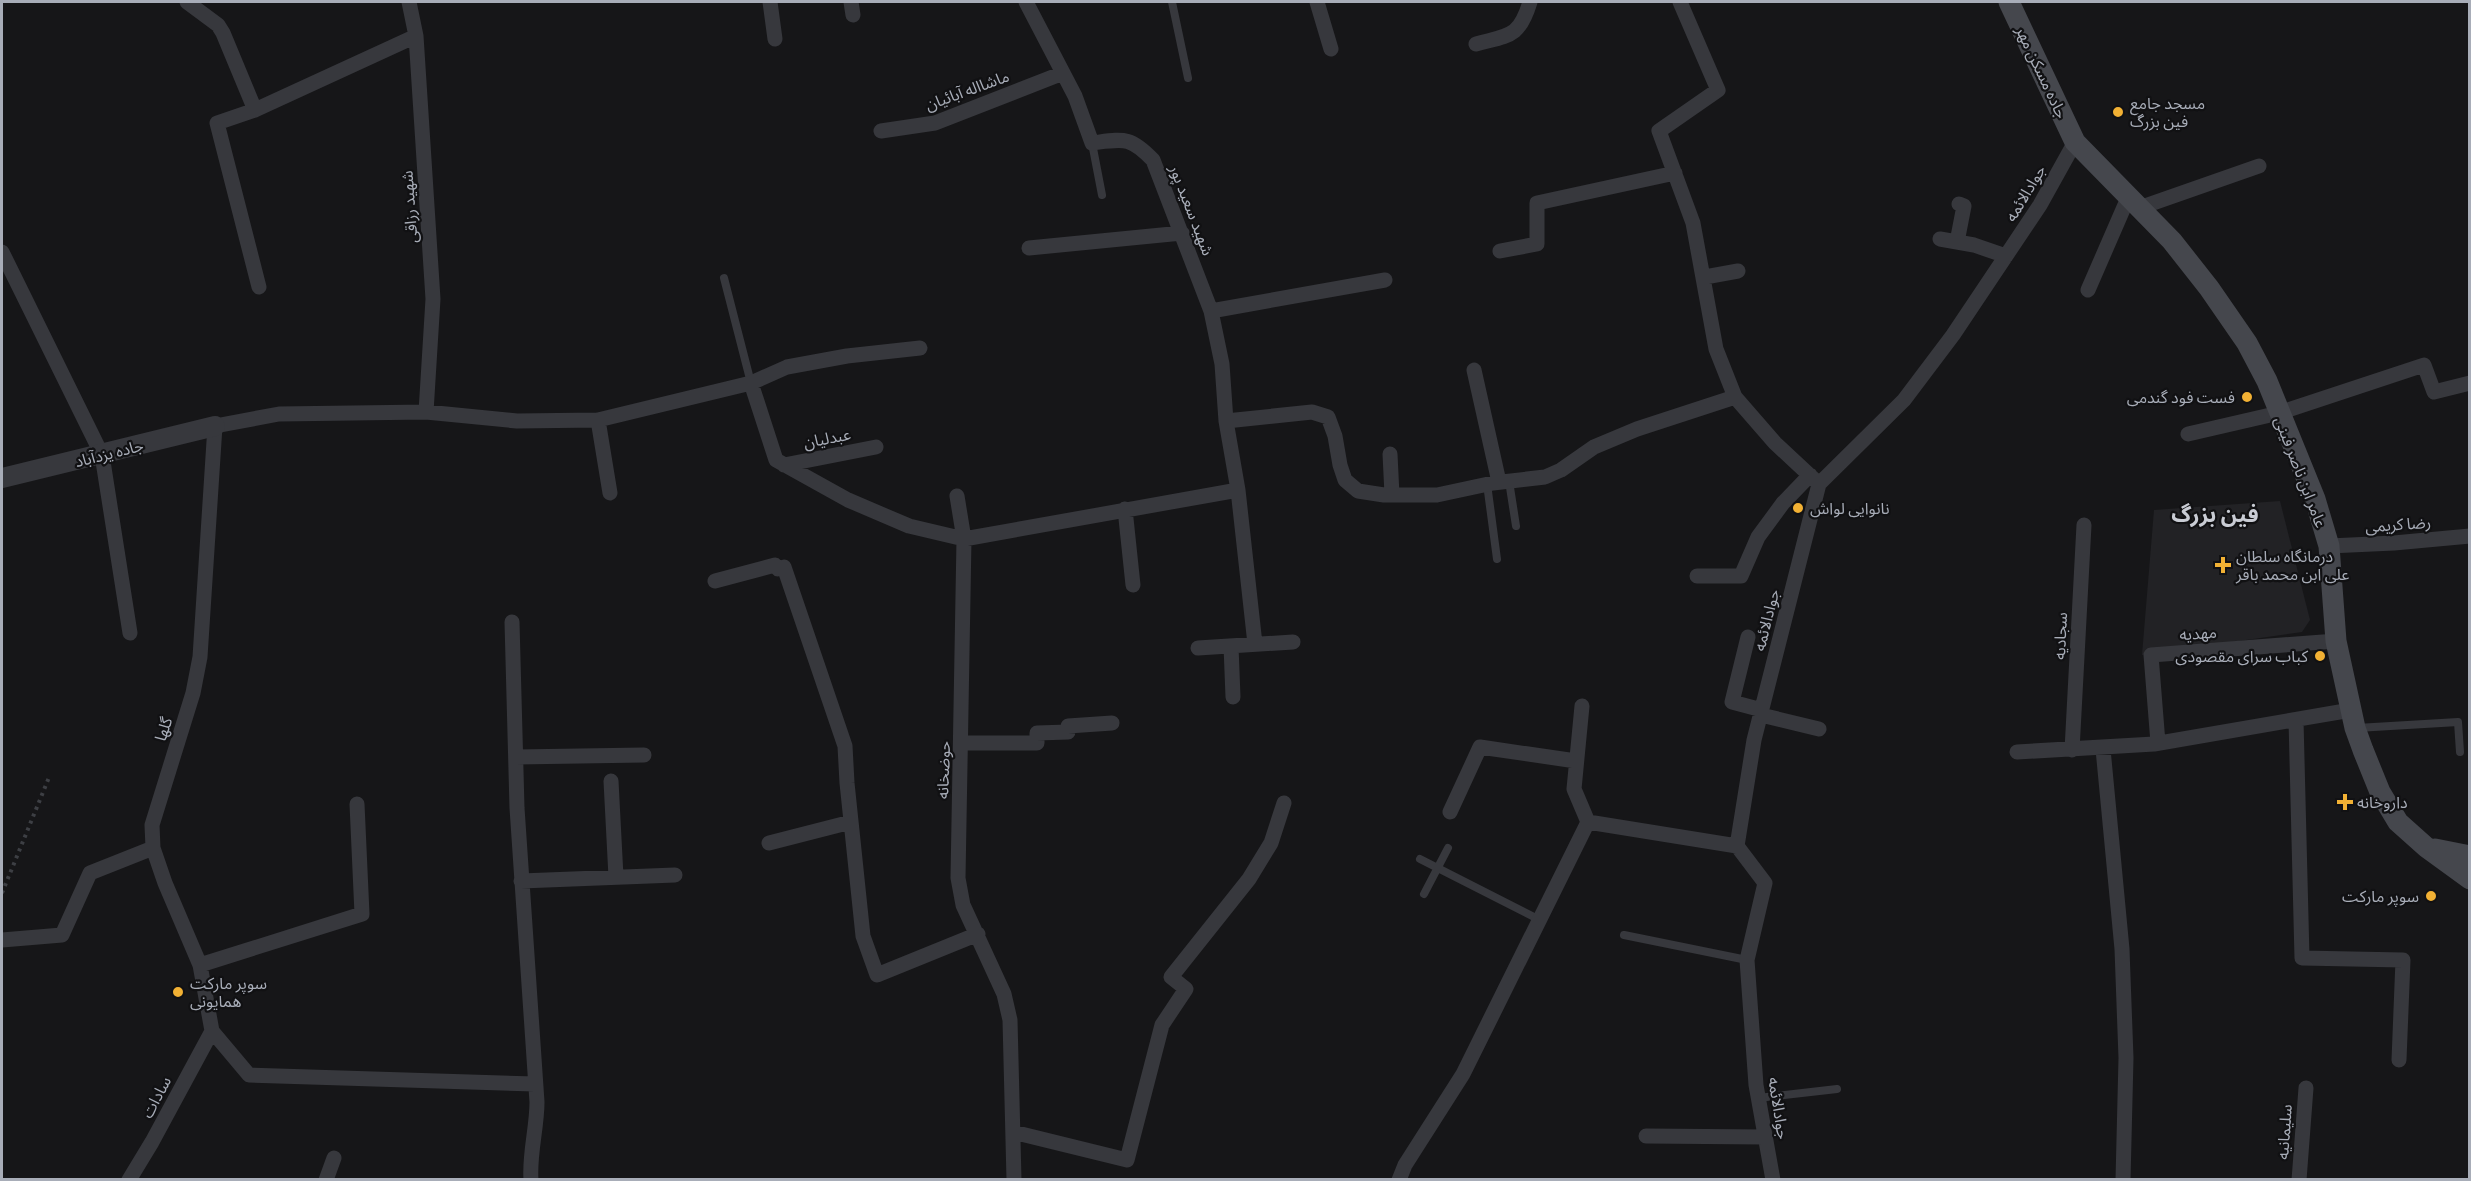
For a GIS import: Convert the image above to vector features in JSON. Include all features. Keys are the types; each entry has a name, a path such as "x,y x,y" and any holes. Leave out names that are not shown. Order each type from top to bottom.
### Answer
{"main road":[{"name":"جاده مسکن مهر","path":"2009,2 2075,142"},
{"name":"عامر ابن ناصر فینی","path":"2075,142 2172,241 2209,288 2247,343 2267,381 2315,499 2329,546 2336,641 2353,719 2388,807 2398,822 2426,847 2469,879"},
{"path":"2426,847 2469,856"}],"street":[{"path":"187,2 218,25 255,110"},
{"name":"شهید رزاقی","path":"409,2 416,36 433,299 426,412"},
{"path":"770,2 775,39"},
{"path":"1026,2 1075,96 1092,143"},
{"path":"1317,2 1331,49"},
{"path":"1476,44 1513,34 1524,21 1530,2"},
{"path":"1680,2 1718,90 1659,131 1694,223 1716,349 1735,397 1775,443 1815,480 1783,503 1758,537 1741,576 1697,576"},
{"path":"259,286 217,123 255,110 416,36"},
{"name":"ماشااله آبائیان","path":"881,131 935,123 1063,73"},
{"name":"شهید سعید پور","path":"1092,143 1120,140 1138,144 1153,160 1211,311 1222,364 1226,422 1238,490 1255,644"},
{"name":"جوادالائمه","path":"1773,1179 1758,1098 1747,960 1765,883 1737,846 1754,740 1815,480 1904,400 1953,335 2040,205 2075,142"},
{"path":"2088,290 2133,203 2259,166"},
{"path":"1500,251 1537,244 1537,203 1675,173"},
{"path":"1958,242 1964,206 1959,204"},
{"path":"1029,248 1182,233"},
{"path":"1941,239 1974,244 2006,256"},
{"path":"2,252 102,455 130,633"},
{"path":"1705,277 1738,271"},
{"path":"1211,311 1385,280"},
{"path":"216,426 279,414 426,412 517,421 598,420 751,383 787,367 847,356 920,348"},
{"path":"2188,434 2279,413 2424,365 2434,392 2469,383"},
{"path":"1474,370 1498,483"},
{"path":"751,383 776,460 848,500 909,526 964,539 1238,490"},
{"path":"1226,422 1312,412 1328,417 1335,436 1345,480 1358,491 1392,495 1437,495 1498,483 1545,477 1561,470 1594,447 1637,429 1735,397"},
{"path":"598,420 610,493"},
{"name":"جاده یزدآباد","path":"2,478 216,426"},
{"name":"گلها","path":"212,1031 200,965 165,883 153,848 152,825 193,693 200,657 216,426"},
{"name":"عبدلیان","path":"784,465 876,447"},
{"path":"1390,454 1392,495"},
{"name":"حوضخانه","path":"957,496 964,539 958,878 963,905 1004,994 1010,1020 1014,1179"},
{"path":"1125,509 1133,585"},
{"name":"سجادیه","path":"2072,750 2084,525"},
{"name":"رضا کریمی","path":"2329,546 2469,536"},
{"path":"715,581 775,565 778,569 784,567 845,746 863,936 877,975 978,934"},
{"path":"512,622 521,881 537,1121 530,1165 531,1179"},
{"path":"1748,637 1732,702 1819,729"},
{"name":"مهدیه","path":"2158,744 2151,655 2336,641"},
{"path":"1198,648 1293,642"},
{"path":"1232,646 1233,697"},
{"path":"1399,1179 1405,1165 1463,1074 1588,822 1574,789 1582,706"},
{"path":"2017,752 2103,749 2158,744 2296,720 2353,719"},
{"path":"2296,720 2302,958 2403,960 2399,1060"},
{"path":"961,743 1037,743 1037,733 1068,732 1068,726 1112,723"},
{"path":"1450,812 1480,747 1576,761"},
{"path":"2103,749 2122,949 2126,1058 2123,1179"},
{"path":"516,757 644,755"},
{"path":"610,781 616,877"},
{"path":"200,965 362,914 357,804"},
{"path":"1012,1132 1126,1160 1162,1025 1186,989 1171,977 1249,879 1271,843 1284,804"},
{"path":"769,843 851,822"},
{"path":"1588,822 1737,846"},
{"path":"2,940 62,935 90,873 153,848"},
{"path":"521,881 675,874"},
{"path":"212,1031 249,1075 535,1084"},
{"name":"سادات","path":"129,1179 152,1142 212,1031"},
{"name":"سلیمانیه","path":"2299,1179 2306,1088"},
{"path":"1646,1137 1765,1137"},
{"path":"326,1179 334,1158"}],"lane":[{"path":"1172,2 1188,78"},
{"path":"1092,143 1102,195"},
{"path":"724,278 751,383"},
{"path":"1498,483 1516,526"},
{"path":"1497,559 1498,483"},
{"path":"2353,719 2458,722 2460,752"},
{"path":"1424,894 1448,848"},
{"path":"1420,859 1540,920"},
{"path":"1624,935 1747,960"},
{"path":"1758,1098 1837,1089"}],"path":[{"path":"2,892 50,775"}],"shaded area":[{"name":"درمانگاه سلطان علی ابن محمد باقر","path":"2280,501 2310,620 2302,632 2142,655 2154,510"}],"place":[{"name":"مسجد جامع فین بزرگ","path":"2118,112"},
{"name":"فست فود گندمی","path":"2247,397"},
{"name":"نانوایی لواش","path":"1798,508"},
{"name":"درمانگاه سلطان علی ابن محمد باقر","path":"2223,565"},
{"name":"کباب سرای مقصودی","path":"2320,656"},
{"name":"داروخانه","path":"2345,802"},
{"name":"سوپر مارکت","path":"2431,896"},
{"name":"سوپر مارکت همایونی","path":"178,992"}],"district":[{"name":"فین بزرگ","path":"2215,514"}]}
